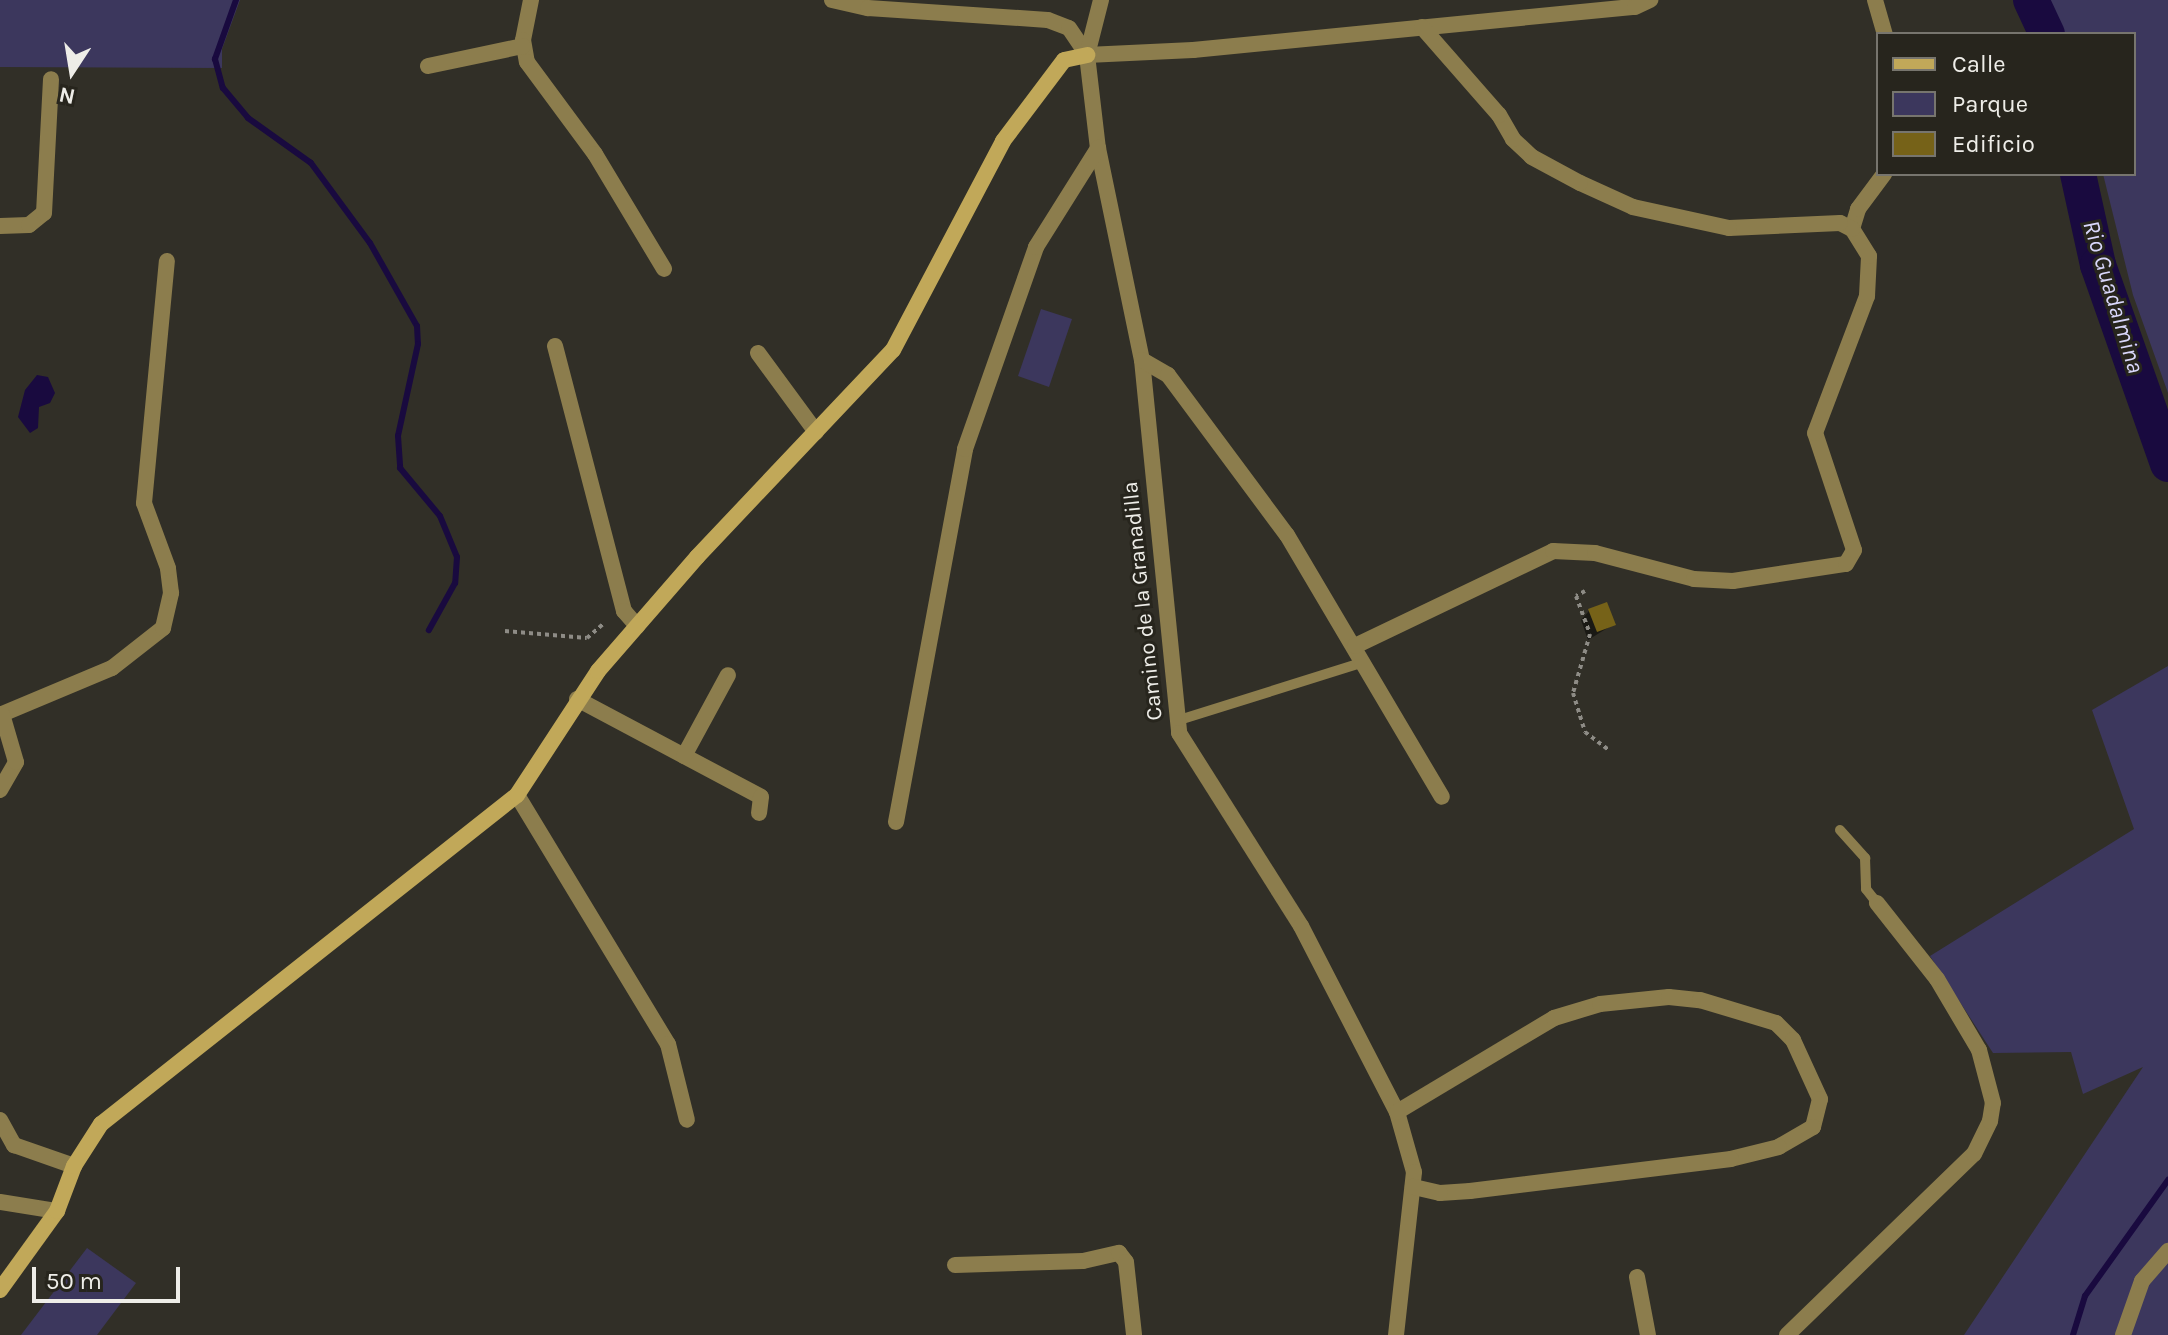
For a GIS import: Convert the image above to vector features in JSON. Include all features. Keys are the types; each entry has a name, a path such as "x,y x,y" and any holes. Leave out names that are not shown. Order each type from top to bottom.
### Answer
{"street":[{"path":"531,0 523,46 527,62 595,154 664,269"},
{"path":"832,0 868,8 1048,20 1069,28 1087,55"},
{"name":"Camino de la Granadilla","path":"1101,0 1087,55 1098,148 1142,360 1176,721 1179,733 1301,926 1397,1112 1413,1187 1396,1335"},
{"path":"0,1290 57,1211 74,1166 101,1124 136,1092 517,795 577,699 637,626 893,350 1003,141 1064,60 1087,55 1635,7 1650,0"},
{"path":"1875,0 1884,32"},
{"path":"1355,646 1553,551 1595,553 1694,579 1733,581 1846,564 1854,550 1815,433 1867,296 1869,256 1852,229 1840,223 1729,228 1633,207 1580,183 1532,157 1513,139 1499,115 1422,27"},
{"path":"428,66 523,46"},
{"path":"0,226 36,223 44,213 51,79"},
{"path":"896,822 965,449 1036,247 1098,148"},
{"path":"1852,229 1858,209 1883,176"},
{"path":"0,790 16,762 1,715 112,668 163,628 171,593 168,568 144,503 167,261"},
{"path":"555,346 624,611 637,626"},
{"path":"758,353 816,432"},
{"path":"1142,360 1168,375 1287,535 1442,797"},
{"path":"684,756 728,675"},
{"path":"577,699 761,797 759,813"},
{"path":"517,795 668,1044 687,1120"},
{"path":"1787,1335 1974,1154 1990,1121 1993,1103 1979,1050 1937,979 1877,903"},
{"path":"1397,1112 1554,1018 1600,1004 1669,997 1713,1003 1776,1023 1793,1040 1820,1099 1813,1127 1779,1147 1731,1159 1470,1191 1440,1193 1413,1187"},
{"path":"0,1120 14,1145 74,1166"},
{"path":"0,1202 57,1211"},
{"path":"2123,1335 2142,1281 2168,1251"},
{"path":"955,1265 1083,1261 1119,1253 1126,1262 1134,1335"},
{"path":"1637,1277 1648,1335"}],"lane":[{"path":"1176,721 1364,662"},
{"path":"1840,830 1865,858 1866,889 1877,903"}],"path":[{"path":"1585,591 1576,596 1590,634 1573,693 1585,732 1609,750"},
{"path":"505,631 587,638 603,624"}],"green space":[{"path":"0,0 240,0 222,49 222,68 0,67"},
{"path":"2043,0 2168,0 2168,393 2133,295 2103,176 2136,176 2136,32 2056,32"},
{"path":"1041,309 1072,319 1049,387 1018,376"},
{"path":"2168,666 2168,1335 1964,1335 2143,1067 2083,1094 2071,1052 1993,1053 1930,956 2134,829 2092,710"},
{"path":"87,1248 136,1283 97,1335 21,1335"}],"shaded area":[{"path":"37,375 48,377 55,393 50,403 39,407 38,428 30,433 18,417 25,390"}],"building":[{"path":"1607,602 1616,625 1597,632 1588,609"}],"waterway":[{"path":"236,0 215,59 223,88 248,118 311,163 370,243 417,326 418,344 398,436 400,468 440,516 457,557 455,583 429,630"},
{"name":"Rio Guadalmina","path":"2031,0 2046,32"},
{"name":"Rio Guadalmina","path":"2078,176 2098,265 2168,464"},
{"path":"2073,1335 2085,1296 2168,1180"}]}
